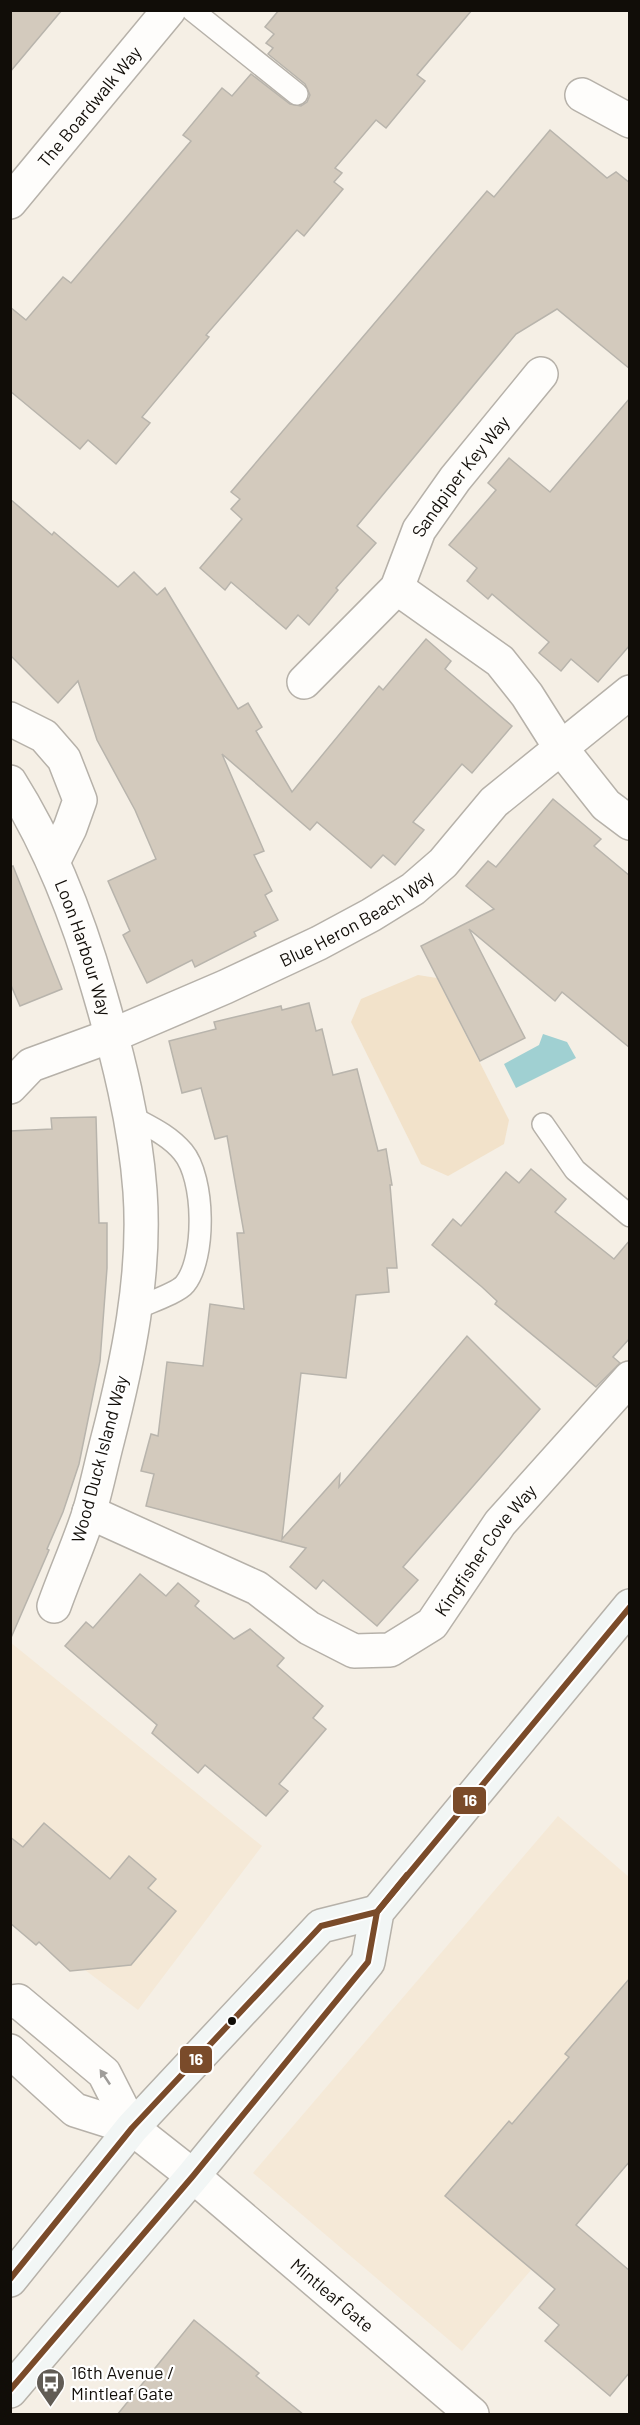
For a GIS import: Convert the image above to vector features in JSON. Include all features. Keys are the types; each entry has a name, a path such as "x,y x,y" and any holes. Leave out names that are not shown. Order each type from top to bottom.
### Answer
{"main road":[{"path":"10,2391 193,2176 368,1962 377,1912 630,1605"},
{"path":"10,2280 132,2128 321,1926 377,1912"}],"street":[{"name":"The Boardwalk Way","path":"10,202 169,10"},
{"path":"582,95 630,121"},
{"name":"Sandpiper Key Way","path":"304,682 397,588 419,530 455,479 542,374"},
{"path":"397,588 500,661 527,695 560,747 606,805 630,823"},
{"name":"Blue Heron Beach Way","path":"17,1070 113,1035 225,987 371,915 413,889 443,863 494,802 630,692"},
{"name":"Loon Harbour Way","path":"10,719 44,736 64,759 80,800 70,828 54,860"},
{"name":"Loon Harbour Way","path":"10,782 54,860 90,960 113,1035"},
{"name":"Wood Duck Island Way","path":"54,1606 89,1512 119,1395 135,1309 141,1226 140,1190 130,1116 113,1035"},
{"name":"Kingfisher Cove Way","path":"89,1512 257,1588 309,1628 354,1651 390,1650 432,1624 500,1523 630,1378"},
{"path":"10,2002 18,2001 104,2073 132,2128"},
{"path":"10,2051 75,2110 132,2128"},
{"name":"Mintleaf Gate","path":"132,2128 193,2176 472,2415"}],"lane":[{"path":"192,10 297,94"},
{"path":"130,1116 169,1136 186,1154 198,1183 199,1226 196,1264 184,1286 135,1309"},
{"path":"543,1124 575,1170 630,1216"}],"shaded area":[{"path":"418,975 437,978 509,1120 504,1144 448,1176 421,1164 351,1022 361,999"},
{"path":"10,1642 262,1846 138,2010 11,1914"},
{"path":"558,1816 629,1877 629,2155 462,2351 253,2173"}],"water":[{"path":"543,1034 567,1042 576,1058 516,1088 504,1064 539,1045"}],"building":[{"path":"10,10 62,10 10,72"},
{"path":"279,10 472,10 417,75 425,81 386,128 376,120 335,168 342,173 334,182 343,189 304,236 297,230 206,335 209,337 142,417 150,423 116,464 88,440 80,449 10,391 10,307 26,320 63,277 71,283 191,141 183,135 222,88 232,96 251,74 290,104 301,106 307,102 310,95 305,84 268,54 273,48 266,43 274,34 265,27"},
{"path":"550,130 607,178 616,172 630,183 630,369 557,309 516,334 357,526 376,543 336,588 338,590 309,625 298,615 286,629 231,582 225,590 200,568 242,519 231,509 240,499 231,492 487,191 494,197"},
{"path":"630,398 630,645 598,682 571,659 561,671 539,653 549,642 492,594 488,599 467,581 477,568 449,545 496,490 488,483 509,458 550,492"},
{"path":"10,499 52,535 54,532 118,587 134,572 157,595 165,588 238,709 248,703 262,727 256,731 292,792 379,686 383,690 426,639 451,661 445,669 512,726 472,773 462,764 413,822 424,830 395,865 383,855 371,868 317,822 310,830 222,754 264,851 254,855 272,891 265,895 278,920 254,932 256,936 195,967 192,960 147,983 123,935 130,931 108,881 156,859 135,810 97,740 78,681 58,703 10,655"},
{"path":"553,799 601,839 594,846 630,876 630,1048 562,992 555,1001 469,929 525,1038 480,1061 421,946 494,909 466,886 488,861 496,867"},
{"path":"13,866 62,989 20,1006 10,983 10,867"},
{"path":"309,1003 316,1031 322,1029 333,1075 357,1069 378,1151 386,1149 392,1185 390,1185 397,1268 387,1268 389,1292 356,1295 346,1378 301,1373 282,1539 340,1474 339,1487 467,1336 540,1409 403,1567 418,1580 377,1626 323,1580 316,1589 290,1567 306,1548 146,1506 154,1474 141,1471 151,1434 158,1436 167,1362 203,1366 210,1304 244,1309 237,1233 244,1233 227,1136 215,1139 201,1088 182,1093 169,1041 216,1029 214,1022 281,1006 282,1010"},
{"path":"96,1117 99,1223 107,1223 107,1268 100,1361 79,1464 63,1512 47,1549 49,1550 10,1640 10,1131 52,1129 51,1118"},
{"path":"531,1169 566,1199 555,1212 614,1259 630,1240 630,1338 613,1357 620,1363 596,1387 495,1304 497,1301 432,1245 453,1219 461,1226 506,1172 519,1183"},
{"path":"140,1574 166,1596 178,1583 199,1601 195,1606 234,1639 250,1629 284,1658 277,1666 323,1706 313,1718 326,1729 279,1784 288,1791 266,1816 205,1765 198,1773 152,1733 157,1725 65,1646 86,1622 93,1628"},
{"path":"44,1823 110,1879 129,1856 156,1879 148,1888 176,1911 131,1965 70,1971 39,1942 36,1945 10,1923 10,1837 23,1847"},
{"path":"630,1978 630,2161 576,2225 630,2271 630,2372 610,2396 545,2341 559,2325 539,2308 555,2289 445,2196 509,2121 512,2124 569,2057 565,2054"},
{"path":"194,2320 259,2373 256,2376 304,2415 117,2415"}],"transit line":[{"name":"16","path":"10,2390 193,2176 368,1962 377,1912 630,1607"},
{"name":"16","path":"10,2279 132,2128 321,1926 377,1912 407,1875"}],"place":[{"name":"16th Avenue / Mintleaf Gate","path":"50,2408"}]}
